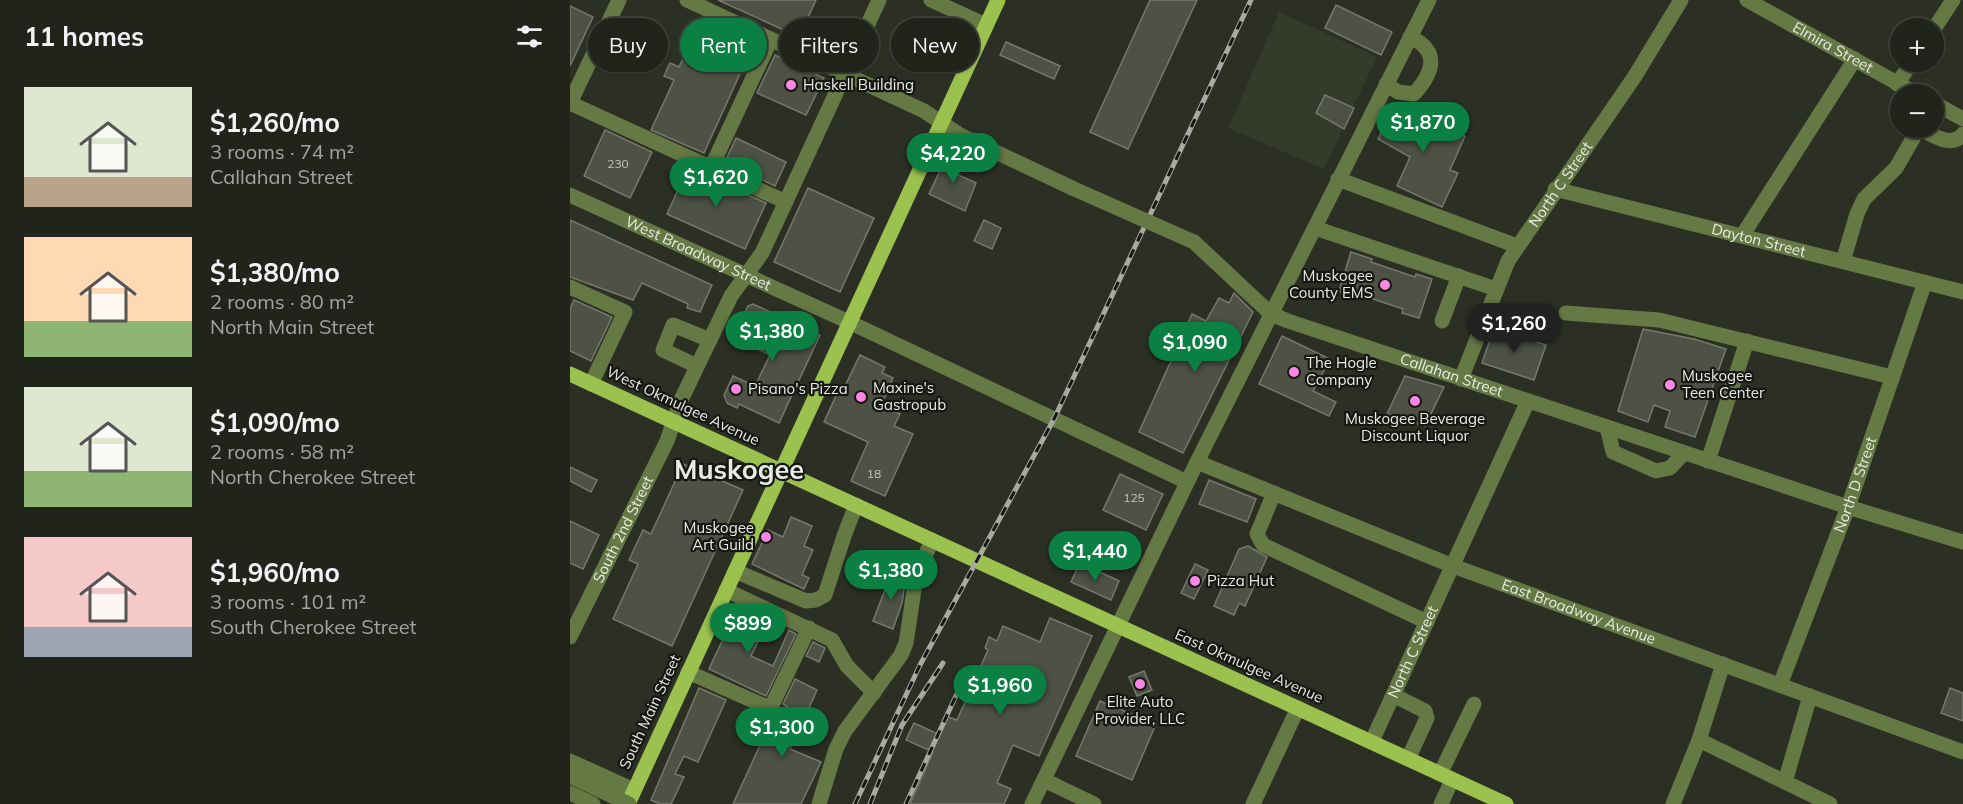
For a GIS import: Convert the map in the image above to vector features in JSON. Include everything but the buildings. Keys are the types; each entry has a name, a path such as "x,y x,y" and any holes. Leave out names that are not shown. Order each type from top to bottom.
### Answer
{"main road":[{"name":"South Main Street","path":"630,799 998,0"},
{"name":"West Okmulgee Avenue","path":"570,374 977,561"},
{"name":"East Okmulgee Avenue","path":"977,561 1506,804"}],"street":[{"path":"619,0 572,95 711,168 786,202"},
{"name":"Callahan Street","path":"687,0 924,111 960,135 1194,242 1271,314 1708,461 1963,542"},
{"name":"South 2nd Street","path":"570,637 674,422 697,366 731,296 762,253 879,0"},
{"path":"931,0 986,24"},
{"path":"1032,804 1197,462 1429,0"},
{"name":"North C Street","path":"1461,379 1508,261 1555,189 1635,76 1682,0"},
{"name":"Elmira Street","path":"1747,0 1855,58 1897,84"},
{"path":"1941,18 1953,0"},
{"path":"1386,84 1398,92 1414,94 1426,81 1431,65 1429,51 1421,42 1410,38"},
{"path":"711,168 771,39"},
{"path":"1742,236 1855,58"},
{"path":"1897,84 1905,72"},
{"path":"1944,109 1963,119"},
{"path":"1943,138 1950,141 1958,139 1963,134"},
{"path":"1843,261 1857,214 1864,199 1896,168 1913,138"},
{"path":"1338,179 1517,246"},
{"name":"Dayton Street","path":"1555,189 1963,292"},
{"name":"West Broadway Street","path":"570,195 849,322 1188,482"},
{"path":"1315,228 1496,289"},
{"path":"1442,321 1459,276"},
{"name":"North D Street","path":"1780,685 1848,507 1925,282"},
{"path":"570,287 625,312 591,384"},
{"path":"1566,313 1659,320 1892,377"},
{"path":"697,366 663,350 674,325 710,340"},
{"path":"1708,461 1747,341"},
{"name":"North C Street","path":"1372,741 1528,401"},
{"path":"1607,427 1613,452 1656,471 1670,468 1684,453"},
{"name":"East Broadway Avenue","path":"1197,462 1453,566 1963,752"},
{"path":"1274,494 1257,534 1263,545 1427,622"},
{"path":"735,571 806,601 816,600 825,595 856,505"},
{"path":"819,804 836,749 845,732 902,656 916,577 932,540"},
{"path":"726,590 832,640 847,666 874,693"},
{"path":"688,672 767,707 773,703 808,628"},
{"path":"1673,804 1698,740 1723,664"},
{"path":"1393,695 1425,711 1427,718 1408,759"},
{"path":"1785,782 1810,696"},
{"path":"1441,804 1446,777 1474,704"},
{"path":"1252,804 1298,708"},
{"path":"1698,740 1785,782 1808,800 1830,804"},
{"path":"570,761 630,799"},
{"path":"570,776 630,799"},
{"path":"1044,780 1094,804"},
{"path":"570,793 593,804"}],"shaded area":[{"path":"1279,12 1377,57 1324,169 1228,128"}],"railway":[{"path":"855,804 920,665 1054,419 1251,0"},
{"path":"870,804 902,725 943,663"},
{"path":"906,804 966,674"}],"place":[{"name":"Haskell Building","path":"791,85"},
{"name":"Muskogee County EMS","path":"1385,285"},
{"name":"The Hogle Company","path":"1294,372"},
{"name":"Muskogee Teen Center","path":"1670,385"},
{"name":"Pisano's Pizza","path":"736,389"},
{"name":"Maxine's Gastropub","path":"861,397"},
{"name":"Muskogee Beverage Discount Liquor","path":"1415,401"},
{"name":"Muskogee Art Guild","path":"766,537"},
{"name":"Pizza Hut","path":"1195,581"},
{"name":"Elite Auto Provider, LLC","path":"1140,684"}],"district":[{"name":"Muskogee","path":"739,470"}]}
